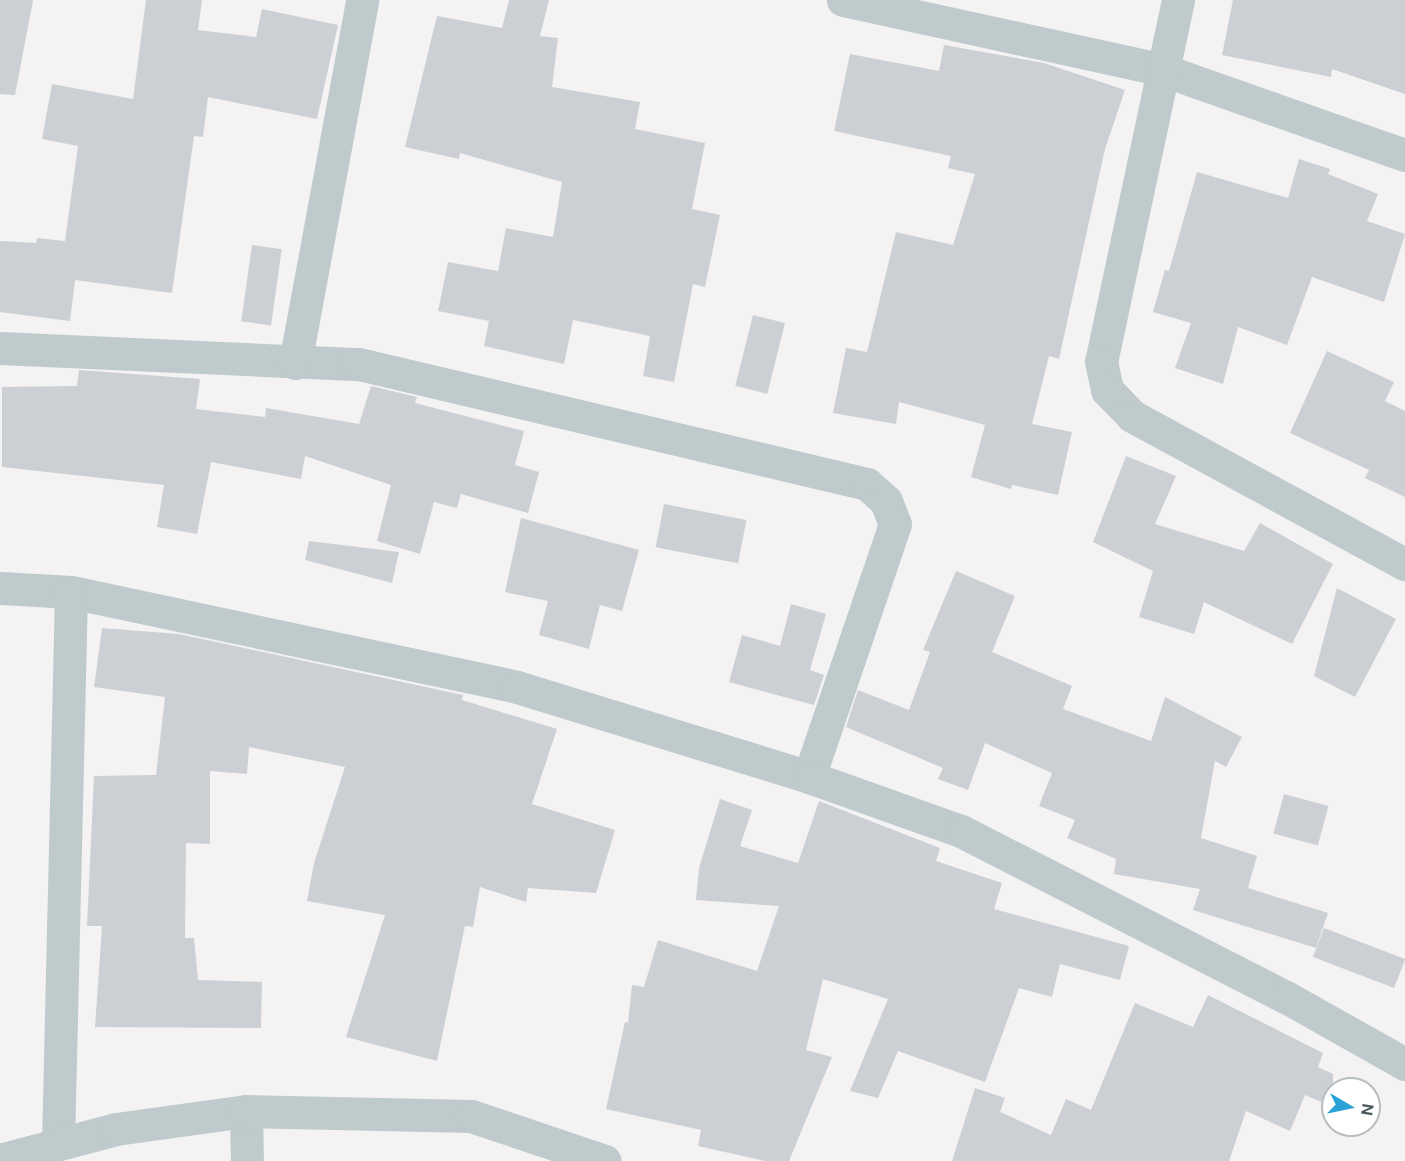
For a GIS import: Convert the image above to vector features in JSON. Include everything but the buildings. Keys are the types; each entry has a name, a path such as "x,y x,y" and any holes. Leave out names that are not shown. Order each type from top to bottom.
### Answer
{"street":[{"path":"296,363 362,0"},
{"path":"843,0 1163,70 1405,154"},
{"path":"1178,0 1101,361 1107,390 1132,416 1405,564"},
{"path":"0,348 296,363 359,364 867,484 886,501 895,524 809,777"},
{"path":"0,588 71,592 517,687 809,777 961,831 1286,997 1405,1064"},
{"path":"58,1144 71,592"},
{"path":"246,1112 247,1161"},
{"path":"0,1160 116,1129 246,1112 471,1116 605,1161"}]}
